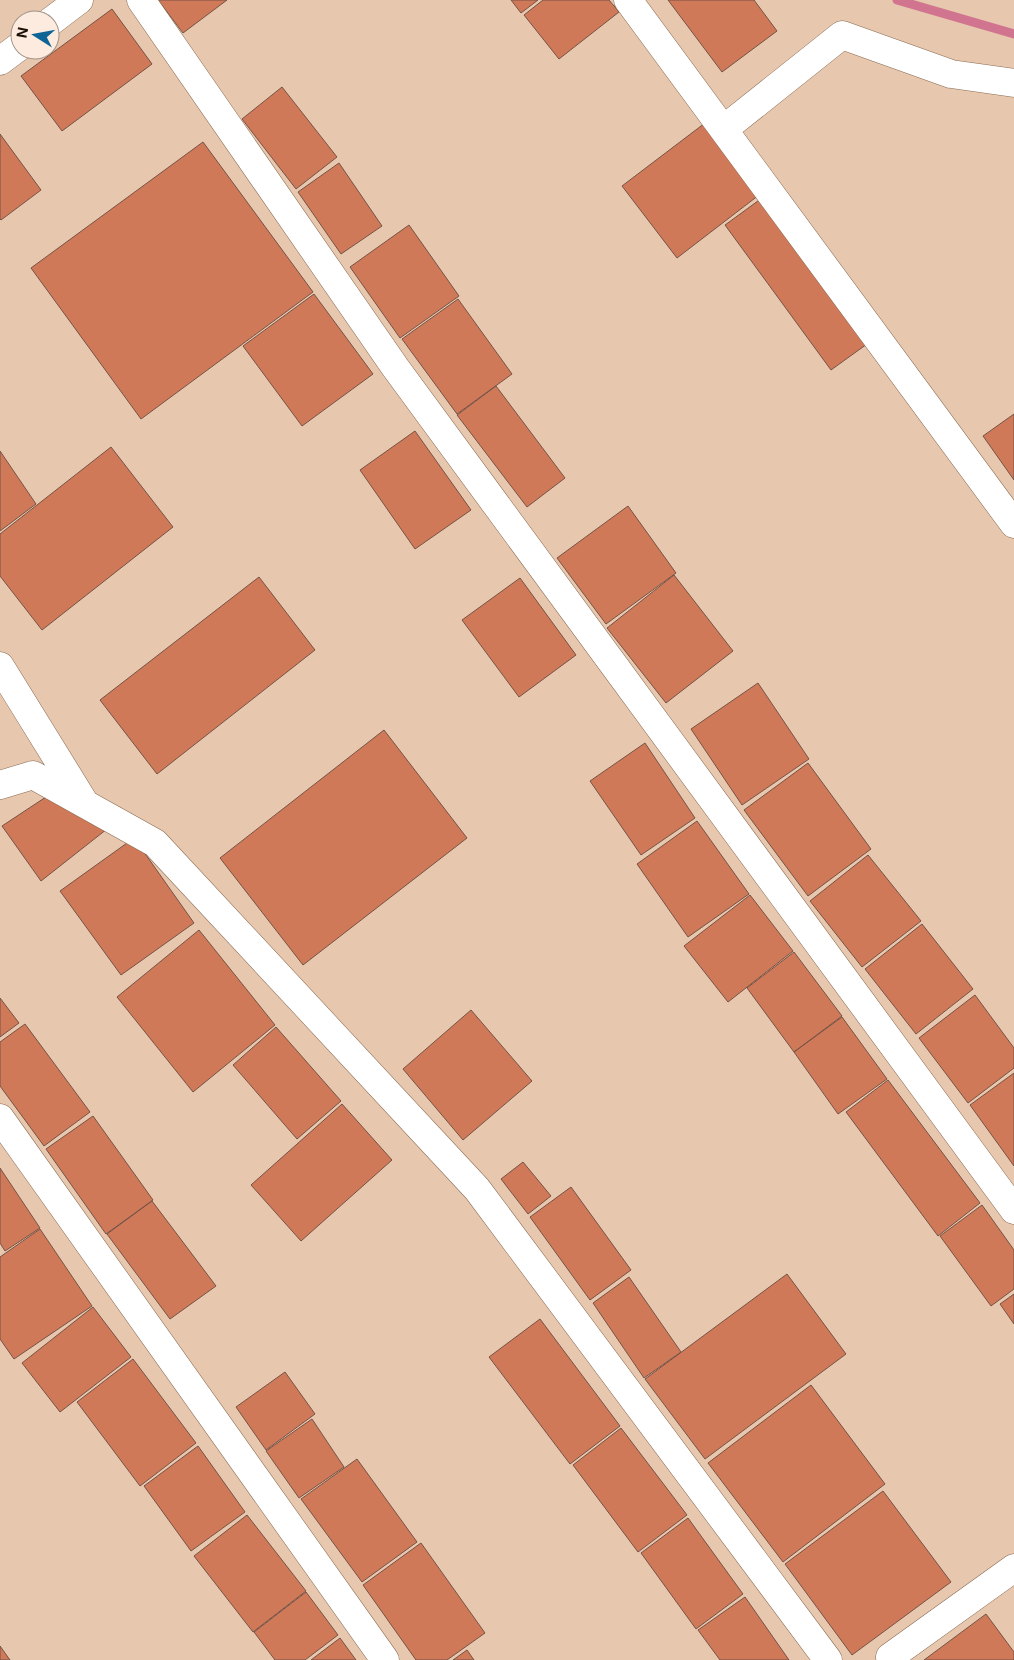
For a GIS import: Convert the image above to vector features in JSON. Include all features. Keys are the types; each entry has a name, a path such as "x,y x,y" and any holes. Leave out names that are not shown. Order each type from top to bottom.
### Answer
{"street":[{"path":"60,14 79,0"},
{"path":"141,0 395,367 1014,1210"},
{"path":"628,0 1014,524"},
{"path":"724,130 842,35 951,74 1014,83"},
{"path":"0,666 85,804"},
{"path":"0,785 34,775 155,843 477,1189 828,1660"},
{"path":"0,1118 385,1660"},
{"path":"889,1659 1014,1568"}],"building":[{"path":"158,0 227,0 183,33"},
{"path":"511,0 538,0 521,13"},
{"path":"543,0 609,0 619,12 559,59 524,15"},
{"path":"668,0 754,0 777,31 722,72"},
{"path":"112,9 152,64 62,131 21,76 43,60 60,60 60,47"},
{"path":"282,87 337,157 296,189 242,119"},
{"path":"705,123 759,195 677,258 622,186"},
{"path":"0,134 41,190 1,220 0,219"},
{"path":"203,142 313,292 141,419 31,268"},
{"path":"339,163 382,226 341,254 298,192"},
{"path":"762,198 867,344 831,370 725,225"},
{"path":"409,225 459,296 400,338 350,267"},
{"path":"314,294 373,374 302,426 243,346"},
{"path":"458,299 512,374 457,414 402,339"},
{"path":"496,386 565,478 527,507 457,415"},
{"path":"1014,414 1014,480 983,436"},
{"path":"415,431 471,510 415,549 360,470"},
{"path":"111,447 173,527 42,630 0,576 0,534"},
{"path":"0,451 36,504 0,531"},
{"path":"628,506 676,573 606,624 557,558"},
{"path":"674,575 733,651 666,703 607,628"},
{"path":"259,577 315,650 157,774 100,700"},
{"path":"520,578 576,655 519,697 462,620"},
{"path":"758,683 809,759 742,805 691,729"},
{"path":"384,730 467,838 303,965 220,858"},
{"path":"645,743 695,818 641,855 590,781"},
{"path":"808,763 871,849 808,896 744,810"},
{"path":"55,791 107,829 41,881 2,826"},
{"path":"697,821 749,894 688,937 637,864"},
{"path":"134,838 194,923 121,975 60,891"},
{"path":"868,855 921,921 862,967 810,901"},
{"path":"750,895 793,951 728,1002 684,946"},
{"path":"922,924 973,989 916,1034 865,969"},
{"path":"199,930 275,1025 193,1092 117,997"},
{"path":"794,952 842,1016 794,1052 747,988"},
{"path":"975,995 1014,1048 1014,1068 968,1103 919,1038"},
{"path":"0,998 19,1023 0,1037"},
{"path":"471,1010 532,1081 463,1140 403,1069"},
{"path":"842,1017 887,1079 838,1114 794,1052"},
{"path":"25,1024 90,1112 44,1146 0,1086 0,1042"},
{"path":"276,1027 341,1101 297,1139 233,1065"},
{"path":"1014,1073 1014,1166 970,1105"},
{"path":"888,1080 980,1203 938,1236 846,1112"},
{"path":"342,1104 392,1160 301,1241 251,1185"},
{"path":"93,1116 153,1200 106,1234 46,1149"},
{"path":"523,1162 551,1196 528,1214 501,1179"},
{"path":"0,1168 40,1228 5,1251 0,1243"},
{"path":"571,1187 631,1270 590,1300 530,1217"},
{"path":"152,1201 216,1286 170,1319 107,1234"},
{"path":"982,1205 1014,1250 1014,1289 991,1306 940,1236"},
{"path":"40,1229 92,1306 14,1359 0,1339 0,1257"},
{"path":"787,1274 846,1354 705,1459 645,1379"},
{"path":"629,1277 681,1352 644,1378 593,1303"},
{"path":"1014,1294 1014,1324 1000,1304"},
{"path":"93,1307 131,1357 60,1412 22,1363"},
{"path":"540,1319 620,1426 570,1464 489,1357"},
{"path":"133,1359 196,1443 140,1486 77,1402"},
{"path":"285,1372 315,1414 266,1450 236,1407"},
{"path":"811,1385 885,1484 783,1562 708,1463"},
{"path":"312,1419 344,1467 299,1498 266,1451"},
{"path":"621,1428 687,1515 638,1552 573,1465"},
{"path":"198,1446 245,1512 191,1551 144,1486"},
{"path":"357,1459 417,1542 362,1582 301,1499"},
{"path":"883,1491 951,1582 852,1655 785,1564"},
{"path":"247,1515 306,1591 253,1632 194,1556"},
{"path":"688,1518 743,1594 696,1629 641,1553"},
{"path":"421,1543 485,1633 447,1660 416,1660 363,1585"},
{"path":"306,1592 338,1635 305,1660 275,1660 254,1632"},
{"path":"745,1597 789,1660 720,1660 698,1630"},
{"path":"986,1614 1014,1652 1014,1660 924,1660"},
{"path":"340,1638 356,1660 311,1660"},
{"path":"0,1646 10,1660 0,1660"},
{"path":"467,1650 474,1660 453,1660"}],"waterway":[{"path":"897,0 1014,34"}]}
